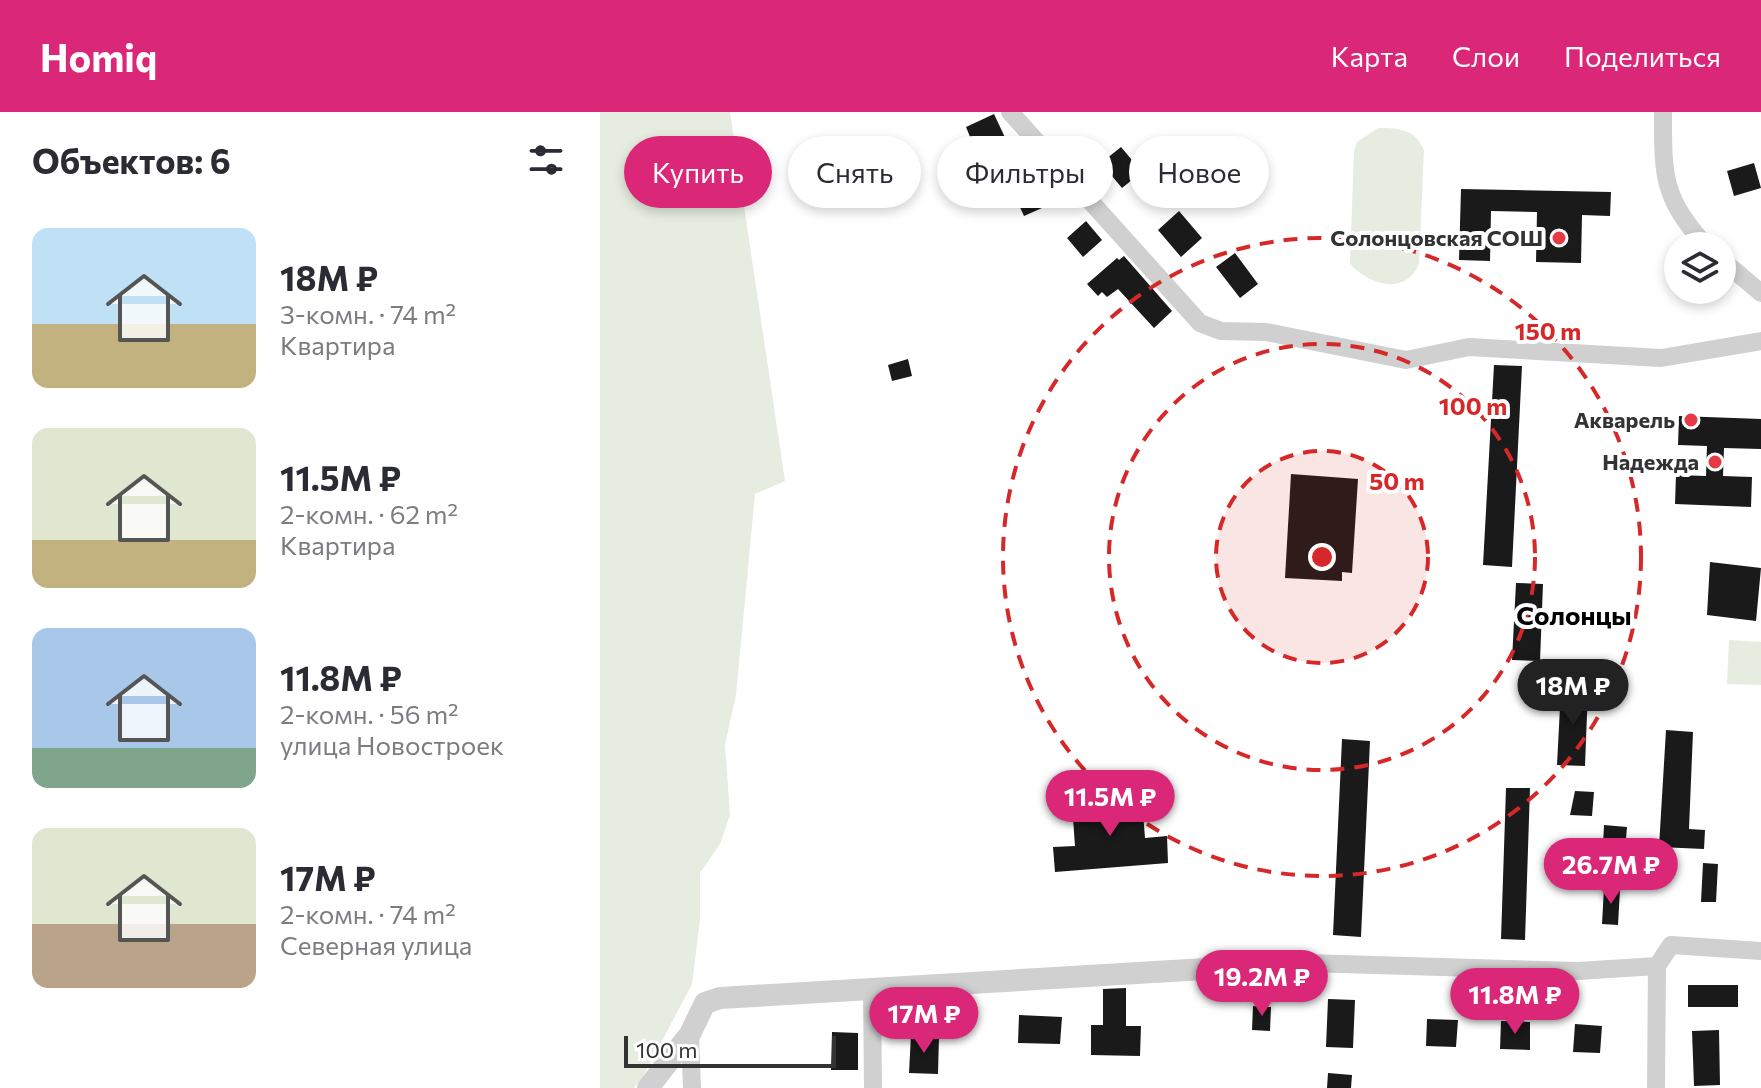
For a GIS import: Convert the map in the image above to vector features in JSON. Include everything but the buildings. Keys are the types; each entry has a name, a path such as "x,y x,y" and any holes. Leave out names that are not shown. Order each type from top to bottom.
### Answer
{"street":[{"path":"1010,112 1200,323 1221,331 1266,332 1406,360 1469,347 1661,358 1761,341"},
{"path":"1663,112 1665,182 1680,216 1694,232"},
{"path":"1736,272 1761,293"},
{"path":"1656,1088 1657,966 1671,945 1761,951"},
{"path":"648,1088 690,1034 705,1003 720,998 1307,963 1578,971 1657,966"},
{"path":"872,988 873,1088"},
{"path":"690,1034 692,1088"}],"shaded area":[{"path":"600,112 730,112 734,136 624,136 624,208 744,208 785,481 755,494 736,695 725,745 730,815 720,844 700,873 700,920 692,984 643,1077 634,1088 600,1088"},
{"path":"1378,128 1406,131 1416,138 1424,150 1419,264 1405,281 1396,284 1366,277 1350,264 1354,151 1357,142"},
{"path":"1729,640 1761,642 1761,685 1727,684"}],"place":[{"name":"Солонцовская СОШ","path":"1559,238"},
{"name":"Акварель","path":"1691,420"},
{"name":"Надежда","path":"1715,462"}],"district":[{"name":"Солонцы","path":"1574,616"}]}
